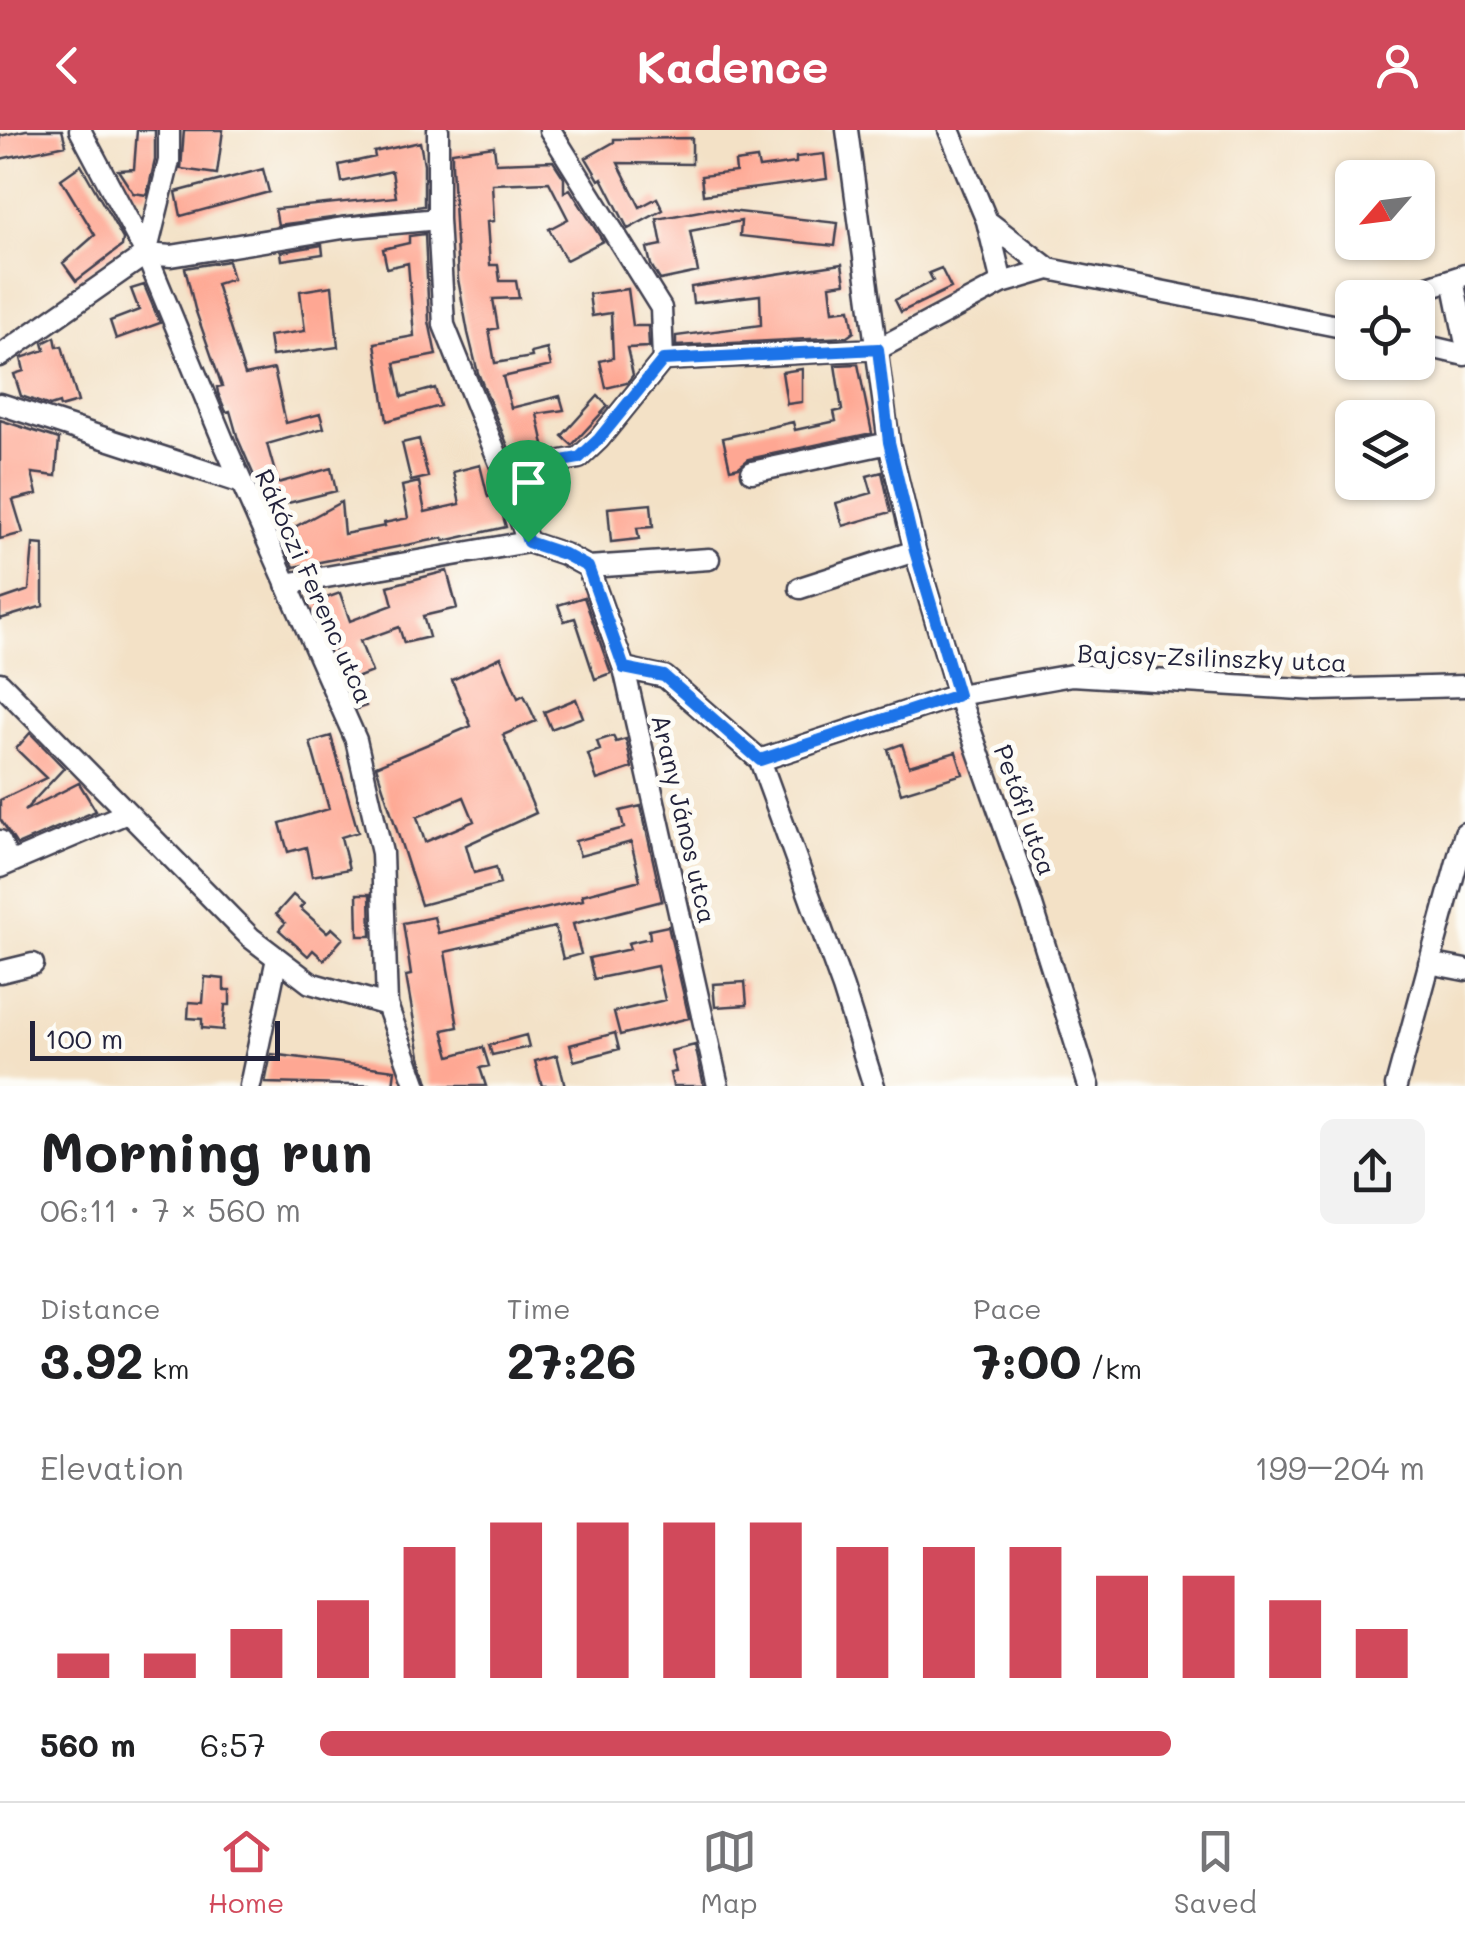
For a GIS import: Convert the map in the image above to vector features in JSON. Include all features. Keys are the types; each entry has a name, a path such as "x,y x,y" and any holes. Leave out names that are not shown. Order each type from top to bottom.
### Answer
{"street":[{"name":"Rákóczi Ferenc utca","path":"80,130 146,254 242,484 356,740 382,853 387,1005 416,1086"},
{"path":"146,254 168,161 170,130"},
{"path":"438,130 444,325 528,542"},
{"path":"503,471 579,458 663,360 661,308 550,130"},
{"name":"Petőfi utca","path":"847,130 889,442 915,551 958,695 1032,902 1090,1086"},
{"path":"949,130 986,221 1002,282"},
{"path":"0,356 146,254 171,256 343,228 438,219"},
{"path":"986,221 1049,269"},
{"path":"663,360 878,349 1002,282 1049,269 1335,325"},
{"path":"1435,285 1459,277 1465,339"},
{"path":"1319,321 1335,316"},
{"path":"1435,348 1465,356"},
{"path":"4,406 242,484"},
{"path":"752,472 889,442"},
{"path":"286,584 528,542 588,567 709,558"},
{"path":"800,588 915,551"},
{"name":"Arany János utca","path":"588,567 624,668 718,1086"},
{"path":"624,668 664,676 760,760 843,988 874,1086"},
{"name":"Bajcsy-Zsilinszky utca","path":"760,760 958,695 1072,675 1317,690 1465,686"},
{"path":"0,683 252,938 310,983 387,1005"},
{"path":"0,840 5,865 127,813"},
{"path":"1396,1086 1465,833"},
{"path":"250,1086 277,958"},
{"path":"1429,963 1465,970"},
{"path":"0,972 32,964"}],"building":[{"path":"26,130 62,130 66,145 0,159 0,136"},
{"path":"137,130 155,130 155,160 147,195 133,193 118,170 134,169"},
{"path":"184,130 223,130 217,174 181,169"},
{"path":"692,138 692,164 618,163 640,207 657,198 663,210 628,229 602,178 599,180 586,158 614,139"},
{"path":"420,142 424,206 278,225 275,209 396,197 392,171 342,182 339,165"},
{"path":"494,146 496,163 553,161 564,178 564,192 570,189 603,241 566,260 549,229 568,219 549,182 492,184 494,221 487,222 490,265 498,265 500,281 516,281 519,298 493,299 498,328 489,330 495,363 532,357 531,353 547,349 551,366 503,377 511,408 560,396 564,410 537,414 545,449 512,456 478,373 458,279 452,152"},
{"path":"824,154 827,179 703,195 701,176 736,172 735,162 757,159 759,168"},
{"path":"81,165 123,239 122,246 76,281 63,263 95,235 61,179"},
{"path":"263,169 269,192 181,216 176,192"},
{"path":"711,209 838,223 835,246 740,236 741,221 690,231 698,272 660,280 647,248 662,245 657,219"},
{"path":"425,234 429,321 436,355 395,363 402,397 435,388 440,406 387,421 375,343 414,336 408,263 387,268 383,249 409,243 409,236"},
{"path":"322,245 323,254 282,260 281,252"},
{"path":"228,261 233,279 216,284 245,375 274,369 286,423 320,414 324,428 267,444 278,483 331,468 336,491 268,508 230,411 226,412 218,393 217,387 222,386 185,268"},
{"path":"842,264 845,283 830,285 833,311 850,309 854,332 847,337 676,346 676,336 761,325 760,295 693,303 691,287"},
{"path":"941,268 951,288 901,312 895,300 933,281 929,273"},
{"path":"144,285 160,323 116,339 110,321 139,310 131,289"},
{"path":"332,286 338,347 272,356 269,336 305,331 300,291"},
{"path":"628,289 633,326 648,326 649,347 627,348 633,375 627,383 606,388 600,361 613,358 611,313 592,316 589,294"},
{"path":"55,337 57,347 62,346 78,402 60,407 59,403 50,406 21,396 14,374 24,371 21,358 45,350 43,343"},
{"path":"858,364 872,433 749,459 730,469 723,438 793,422 795,430 836,421 834,412 842,410 835,365"},
{"path":"802,369 802,402 787,404 782,372"},
{"path":"598,396 608,406 572,445 562,436"},
{"path":"0,420 59,439 56,476 32,473 37,494 13,500 23,533 0,539"},
{"path":"419,439 428,477 411,481 402,443"},
{"path":"480,465 488,497 497,495 506,527 294,567 280,535 341,502 344,534 408,518 402,486 419,482 425,512 460,504 453,472"},
{"path":"882,472 891,512 843,526 836,503 872,493 867,476"},
{"path":"651,504 653,527 637,528 639,539 611,542 608,508"},
{"path":"33,544 43,545 43,606 0,619 0,600 29,590"},
{"path":"447,571 457,608 423,616 429,637 404,643 399,627 360,641 372,672 356,678 366,706 357,709 315,602 340,593 350,621 393,605 388,586"},
{"path":"584,597 611,673 595,679 575,618 564,621 558,605"},
{"path":"501,657 518,698 524,695 536,721 503,735 536,813 466,845 474,873 496,867 500,884 421,905 376,766 471,726 452,680","holes":["464,797 474,821 425,842 417,817"]},
{"path":"576,699 583,717 551,729 544,712"},
{"path":"30,733 64,768 24,811 79,783 96,811 17,845 0,819 0,800 46,778 16,749"},
{"path":"331,736 358,832 341,837 349,869 312,876 306,847 288,852 280,823 329,809 310,742"},
{"path":"613,736 616,742 626,739 632,768 597,780 588,754 600,750 597,741"},
{"path":"902,744 909,766 956,752 963,774 901,793 888,749"},
{"path":"641,806 662,901 573,924 581,954 563,959 555,927 445,952 458,1027 443,1030 450,1056 483,1047 489,1066 480,1068 486,1086 429,1086 406,976 411,975 403,923 434,917 438,933 583,900 582,895 640,880 631,842 580,856 575,841 624,828 620,811"},
{"path":"357,894 370,894 371,936 358,936"},
{"path":"293,895 304,904 300,908 327,932 332,928 343,938 324,960 313,950 308,956 279,930 285,923 276,914"},
{"path":"668,926 689,1018 620,1035 614,1012 665,1000 657,966 594,979 589,958 630,949 628,943 650,938 649,930"},
{"path":"205,977 224,979 224,990 230,990 223,1030 202,1028 202,1019 188,1018 189,1002 203,1003"},
{"path":"745,982 747,1005 715,1007 713,984"},
{"path":"615,1033 619,1049 574,1061 570,1045"},
{"path":"526,1035 529,1047 492,1055 489,1045"},
{"path":"695,1045 704,1086 673,1086 670,1073 676,1072 671,1051"},
{"path":"271,1054 395,1070 393,1086 265,1083"},
{"path":"557,1055 565,1086 542,1086 535,1061"}],"route":[{"path":"878,349 889,442 915,551 958,695 760,760 664,676 624,668 588,567 528,542 503,471 579,458 663,360 878,349"}]}
